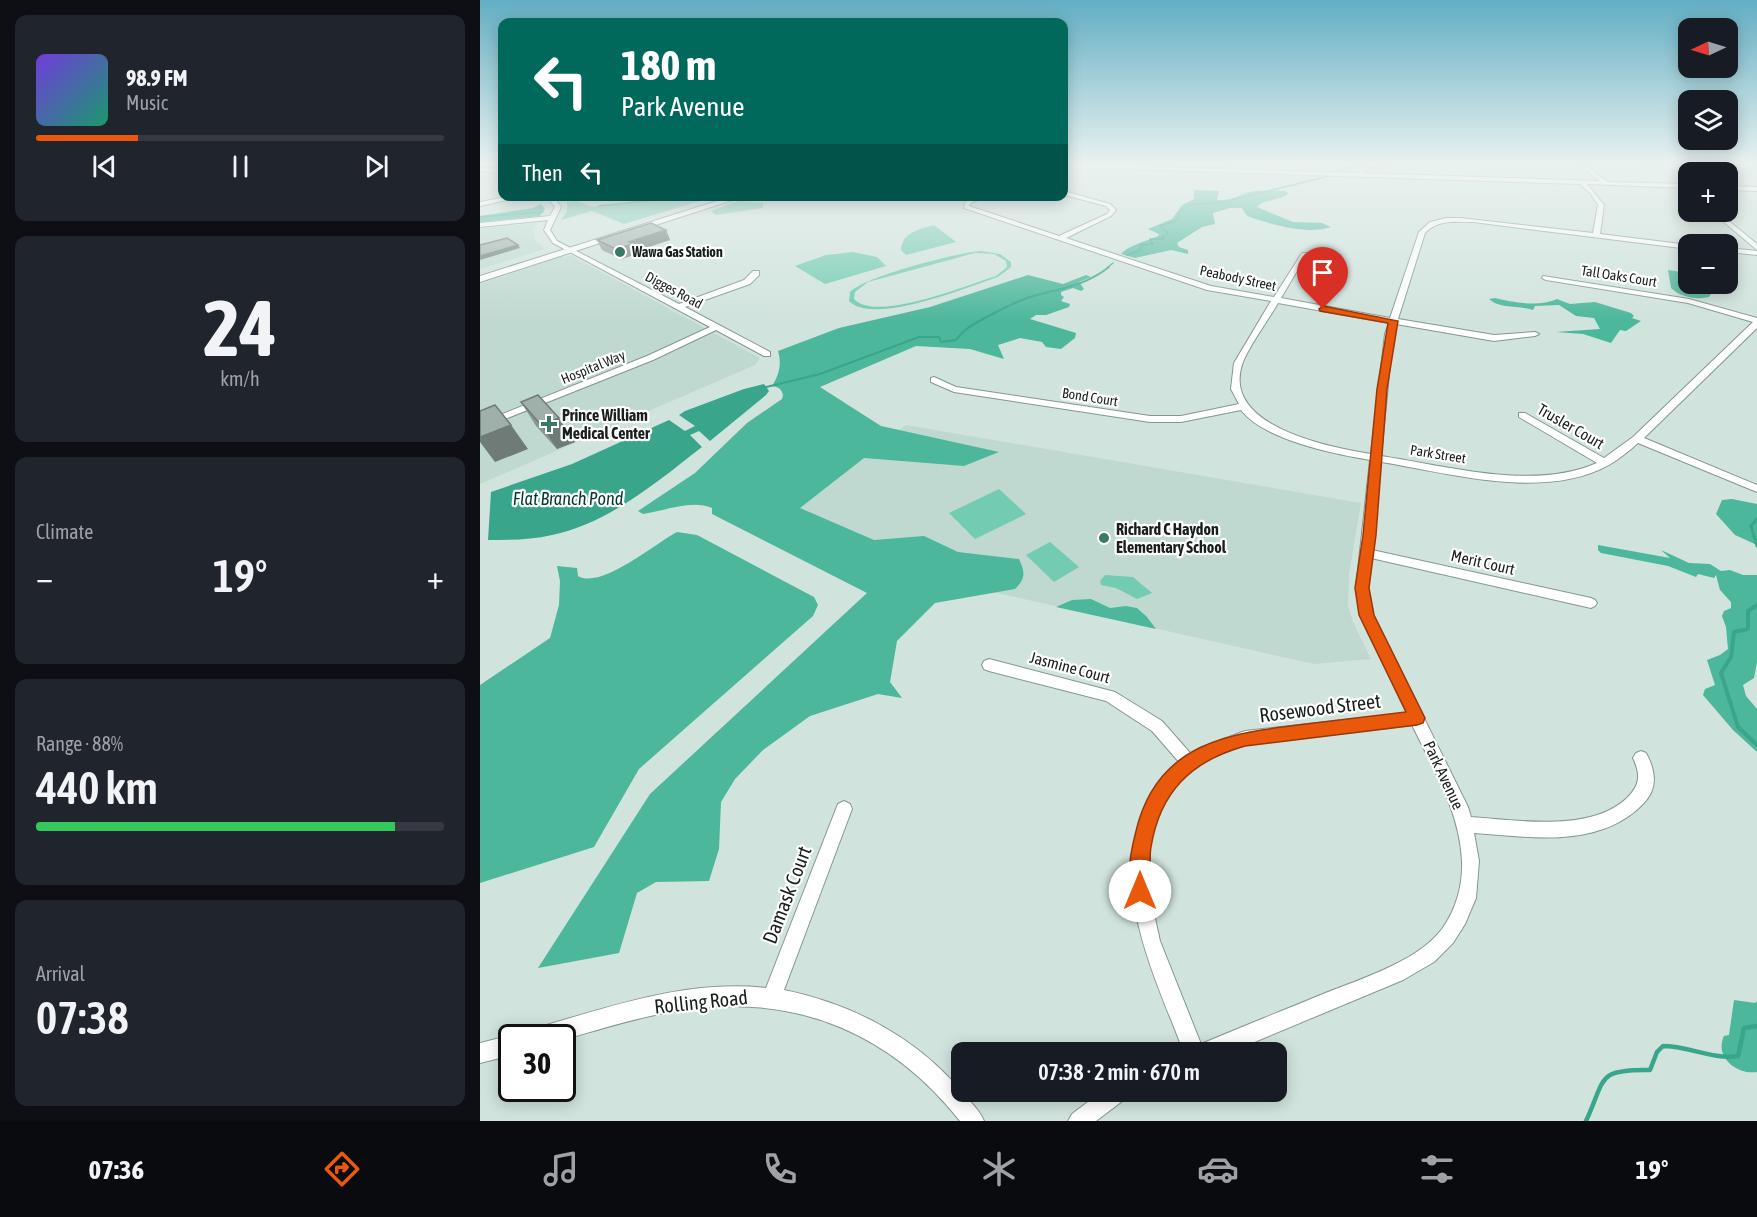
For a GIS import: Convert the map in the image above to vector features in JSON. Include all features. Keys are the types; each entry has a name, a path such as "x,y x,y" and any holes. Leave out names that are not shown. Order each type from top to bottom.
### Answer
{"main road":[{"path":"480,279 667,216"},
{"path":"480,274 676,216"}],"street":[{"name":"Peabody Street","path":"994,216 1210,288 1486,338 1535,334"},
{"path":"1058,238 1104,216"},
{"path":"1596,235 1598,216"},
{"path":"480,225 553,218"},
{"name":"Digges Road","path":"553,218 547,226 548,235 568,249 767,354"},
{"name":"Park Avenue","path":"1230,1042 1396,973 1427,955 1447,936 1459,918 1467,898 1471,861 1462,812 1367,615 1362,588 1382,388 1393,321 1422,232 1434,223 1460,220 1496,222 1678,246"},
{"path":"1727,222 1757,248"},
{"path":"1738,251 1757,253"},
{"path":"1245,406 1236,391 1236,369 1304,254"},
{"path":"678,307 747,282 756,273"},
{"name":"Tall Oaks Court","path":"1546,278 1689,301 1757,322"},
{"name":"Park Street","path":"1245,406 1262,422 1299,441 1333,451 1490,477 1529,479 1571,474 1605,463 1637,439 1757,322"},
{"name":"Hospital Way","path":"480,426 650,358 715,327"},
{"name":"Bond Court","path":"934,380 954,389 1150,419 1181,419 1245,406"},
{"name":"Trusler Court","path":"1522,415 1605,463"},
{"path":"1637,439 1757,489"},
{"name":"Merit Court","path":"1367,552 1592,603"},
{"name":"Jasmine Court","path":"989,665 1110,696 1157,726 1189,762"},
{"name":"Rosewood Street","path":"1190,1042 1151,941 1143,913 1140,880 1141,849 1148,821 1165,784 1189,762 1224,744 1245,738 1417,718"},
{"path":"1466,825 1568,829 1609,820 1623,813 1644,791 1647,773 1641,758"},
{"name":"Damask Court","path":"772,997 844,809"},
{"name":"Rolling Road","path":"576,1027 691,999 734,995 772,997 822,1009 860,1025 895,1044 926,1068 948,1090 973,1121"},
{"path":"480,1053 498,1048"},
{"path":"1079,1121 1105,1102"}],"shaded area":[{"path":"480,216 537,216 480,222"},
{"path":"605,216 649,216 624,224"},
{"path":"1174,216 1214,216 1215,224 1202,227 1177,243 1179,247 1188,250 1188,254 1171,250 1135,258 1121,254 1133,246 1158,236 1159,234 1148,229"},
{"path":"1279,216 1293,222 1322,223 1331,227 1311,230 1290,228 1250,217"},
{"path":"537,223 533,231 535,240 545,249 480,269 480,229"},
{"path":"934,225 956,242 906,255 901,250 908,235"},
{"path":"853,252 877,257 886,266 825,284 795,266 826,255"},
{"path":"969,252 1000,254 1011,262 1011,267 998,277 944,296 899,307 861,308 849,301 850,292 873,279 933,260","holes":["975,253 994,254 1006,261 1007,267 996,276 944,294 901,305 881,307 865,305 854,299 855,292 868,282"]},
{"name":"Prince William Medical Center","path":"572,256 760,358 755,365 480,484 480,284 560,257"},
{"path":"1668,270 1678,271 1678,293 1671,288"},
{"path":"1028,275 1063,284 1086,275 1091,277 1079,282 1084,289 1081,291 1073,288 1061,292 1064,297 1061,301 1070,304 1069,307 1046,315 1036,315 1030,319 1076,333 1075,338 1061,349 1046,347 1042,342 1020,338 998,345 1004,359 970,349 916,346 820,387 881,426 999,452 964,466 864,458 800,508 874,540 924,536 958,552 1019,559 1023,572 1021,582 1015,589 935,603 897,641 890,682 902,698 878,694 810,716 763,750 735,779 721,802 719,849 709,881 656,882 637,893 619,953 538,968 650,794 867,593 712,514 712,508 695,505 678,506 643,514 638,511 695,473 747,423 782,399 780,389 772,386 779,369 778,351 839,328 930,307"},
{"path":"1680,294 1711,294 1704,298"},
{"path":"1489,299 1527,303 1543,303 1557,299 1570,304 1595,302 1631,313 1634,316 1632,318 1641,321 1626,331 1620,330 1611,343 1583,334 1556,332 1600,329 1594,318 1576,316 1559,305 1535,306 1533,310 1504,306"},
{"name":"Richard C Haydon Elementary School","path":"906,425 1361,503 1349,574 1348,606 1371,659 1314,664 925,577 790,511"},
{"path":"999,489 1026,514 975,539 949,513"},
{"path":"1732,499 1757,504 1757,545 1735,535 1716,514 1722,500"},
{"path":"677,532 697,535 814,597 818,605 813,616 639,769 594,847 480,883 480,685 550,638 559,605 560,581 557,566 577,568 578,576 588,579 600,576 629,563"},
{"path":"1050,542 1079,567 1054,582 1026,555"},
{"path":"1598,545 1670,558 1661,550 1689,563 1710,564 1721,571 1730,570 1743,575 1757,575 1757,662 1754,678 1743,685 1746,696 1757,709 1757,752 1733,730 1703,695 1705,689 1715,685 1707,660 1728,649 1726,627 1722,616 1724,611 1731,608 1731,602 1720,590 1716,575 1714,578 1698,574 1696,577 1668,566 1601,553"},
{"path":"1105,575 1133,577 1152,593 1137,599 1116,588 1101,585 1100,581"},
{"path":"1091,599 1110,608 1126,606 1137,608 1156,629 1056,607 1072,600"},
{"path":"1734,1000 1755,1003 1757,1001 1757,1072 1742,1071 1735,1067 1729,1063 1722,1051 1724,1036 1729,1035"}],"water":[{"name":"Flat Branch Pond","path":"764,384 769,391 766,395 710,441 699,431 690,435 702,447 632,500 613,511 573,529 552,535 528,539 488,540 491,492 572,464 669,420 685,431 695,426 679,415 685,411"}],"building":[{"path":"651,223 666,230 629,242 633,244 616,249 597,240"},
{"path":"507,238 518,245 480,256 480,245"},
{"path":"538,395 559,418 541,425 521,402"},
{"path":"495,405 511,425 480,437 480,411"}],"waterway":[{"path":"480,217 489,216"},
{"path":"1127,255 1139,251 1141,245 1153,244 1150,239 1164,239 1162,237 1168,233 1160,226 1178,220 1179,216"},
{"path":"1107,268 1113,263"},
{"path":"762,388 820,374 919,337 939,337 941,342 956,340 971,326 1009,305 1070,287 1109,267"},
{"path":"1757,519 1751,526 1757,546"},
{"path":"1757,605 1748,611 1748,629 1734,632 1731,657 1721,673 1738,727 1757,745"},
{"path":"1586,1121 1601,1086 1611,1074 1650,1070 1657,1052 1663,1046 1710,1055 1738,1056 1744,1028 1757,1026"}],"place":[{"name":"Wawa Gas Station","path":"620,252"},
{"name":"Prince William Medical Center","path":"549,424"},
{"name":"Richard C Haydon Elementary School","path":"1104,538"}],"route":[{"path":"1140,891 1141,849 1148,821 1165,784 1189,762 1224,744 1245,738 1417,718 1367,615 1362,588 1370,535 1382,389 1389,334 1393,321 1323,309"}]}
